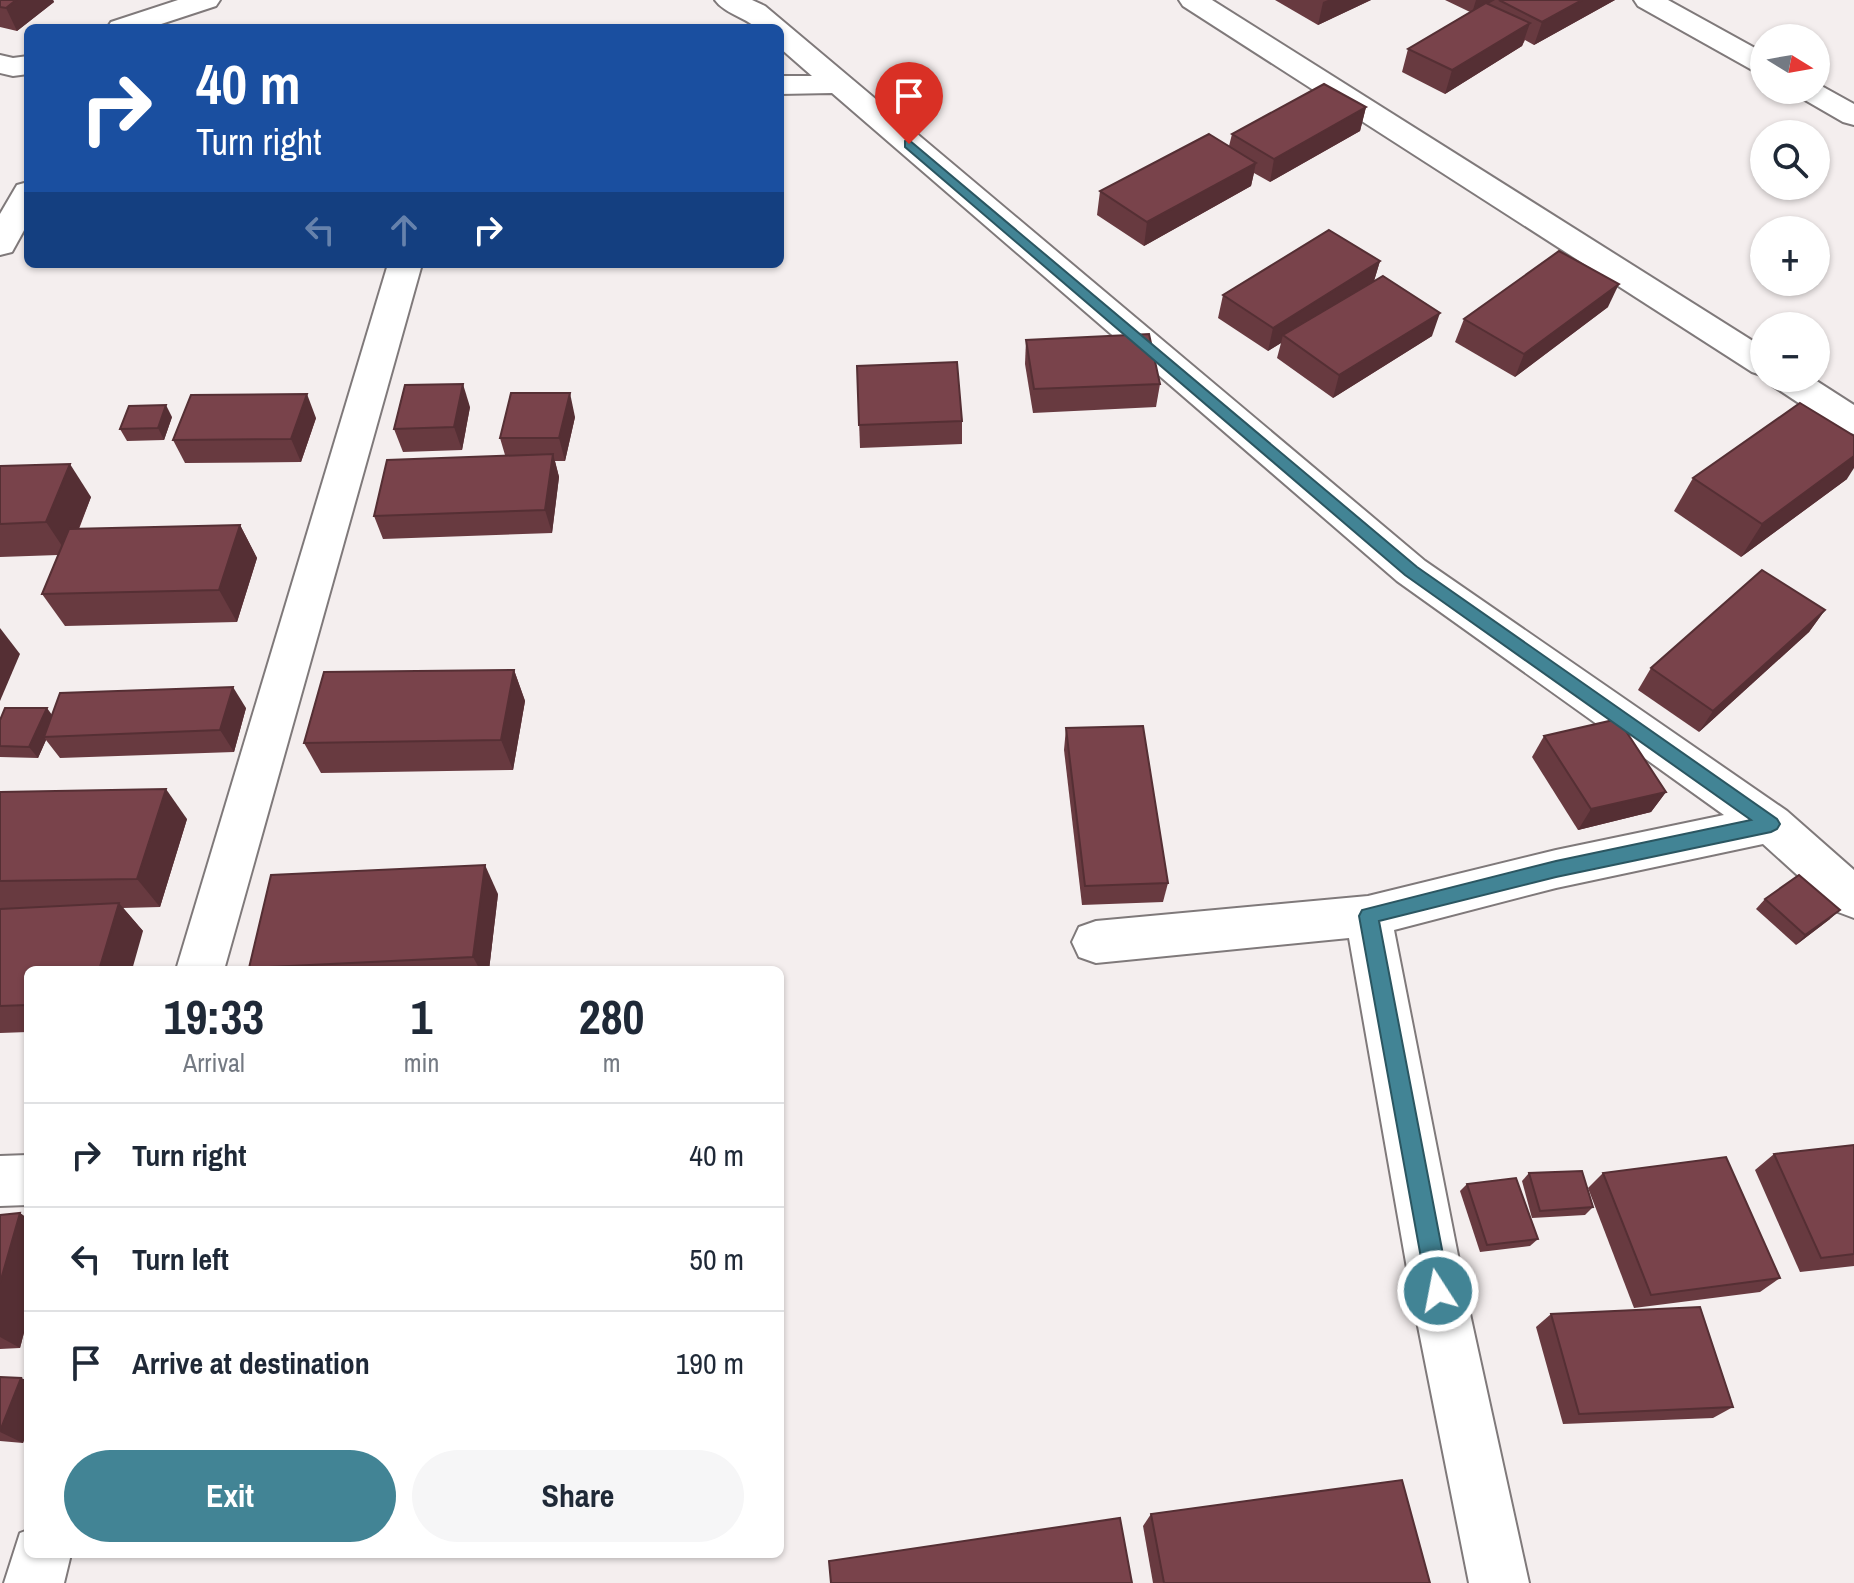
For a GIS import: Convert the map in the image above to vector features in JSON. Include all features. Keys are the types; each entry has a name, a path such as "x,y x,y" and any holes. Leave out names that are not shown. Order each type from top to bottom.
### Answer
{"street":[{"path":"133,24 206,0"},
{"path":"729,0 755,12 769,24"},
{"path":"1193,0 1750,355"},
{"path":"1648,0 1750,57"},
{"path":"784,36 1411,571 1771,824 1854,898"},
{"path":"784,85 839,84"},
{"path":"1830,102 1854,116"},
{"path":"0,245 24,200"},
{"path":"201,966 404,268"},
{"path":"1808,392 1854,422"},
{"path":"1096,942 1368,916 1556,869 1771,824"},
{"path":"1368,916 1438,1291 1499,1583"},
{"path":"0,1181 24,1180"},
{"path":"34,1583 40,1558"}],"building":[{"path":"0,0 16,0 6,8 0,7"},
{"path":"1499,0 1582,0 1542,22"},
{"path":"1486,3 1530,23 1452,70 1408,49"},
{"path":"1324,84 1366,107 1274,159 1232,134"},
{"path":"1209,134 1256,163 1147,222 1100,191"},
{"path":"1329,230 1380,261 1273,328 1223,295"},
{"path":"1559,251 1619,284 1524,354 1464,319"},
{"path":"1383,276 1440,313 1339,375 1283,335"},
{"path":"1149,334 1160,384 1034,389 1026,340"},
{"path":"957,362 962,421 859,425 857,366"},
{"path":"463,384 454,427 394,429 405,385"},
{"path":"511,393 570,393 559,438 500,438"},
{"path":"307,394 291,439 173,440 191,395"},
{"path":"1800,403 1854,436 1854,456 1762,524 1693,478"},
{"path":"166,405 158,428 120,429 129,406"},
{"path":"553,454 545,510 374,516 387,460"},
{"path":"70,464 46,522 0,524 0,466"},
{"path":"240,525 219,590 42,594 69,529"},
{"path":"1762,570 1825,610 1713,711 1651,668"},
{"path":"514,670 501,740 304,743 324,672"},
{"path":"233,687 220,730 44,737 60,693"},
{"path":"5,708 47,708 29,747 0,746 0,720"},
{"path":"1618,719 1666,792 1591,809 1544,736"},
{"path":"1143,726 1168,883 1085,886 1066,728"},
{"path":"166,789 137,879 0,881 0,792"},
{"path":"485,865 473,957 249,966 271,875"},
{"path":"1799,875 1840,910 1805,935 1765,899"},
{"path":"119,903 100,966 24,966 24,1005 0,1006 0,909"},
{"path":"1854,1145 1854,1254 1821,1258 1774,1154"},
{"path":"1726,1157 1780,1278 1651,1295 1603,1173"},
{"path":"1582,1171 1593,1207 1540,1211 1529,1173"},
{"path":"1516,1178 1538,1239 1487,1245 1467,1184"},
{"path":"20,1213 0,1283 0,1215"},
{"path":"1700,1307 1733,1407 1579,1414 1551,1314"},
{"path":"0,1377 21,1378 0,1431"},
{"path":"1402,1480 1430,1583 1164,1583 1151,1514"},
{"path":"1120,1518 1132,1583 831,1583 829,1561"}],"route":[{"path":"909,144 1411,571 1771,824 1556,869 1368,916 1438,1291"}]}
